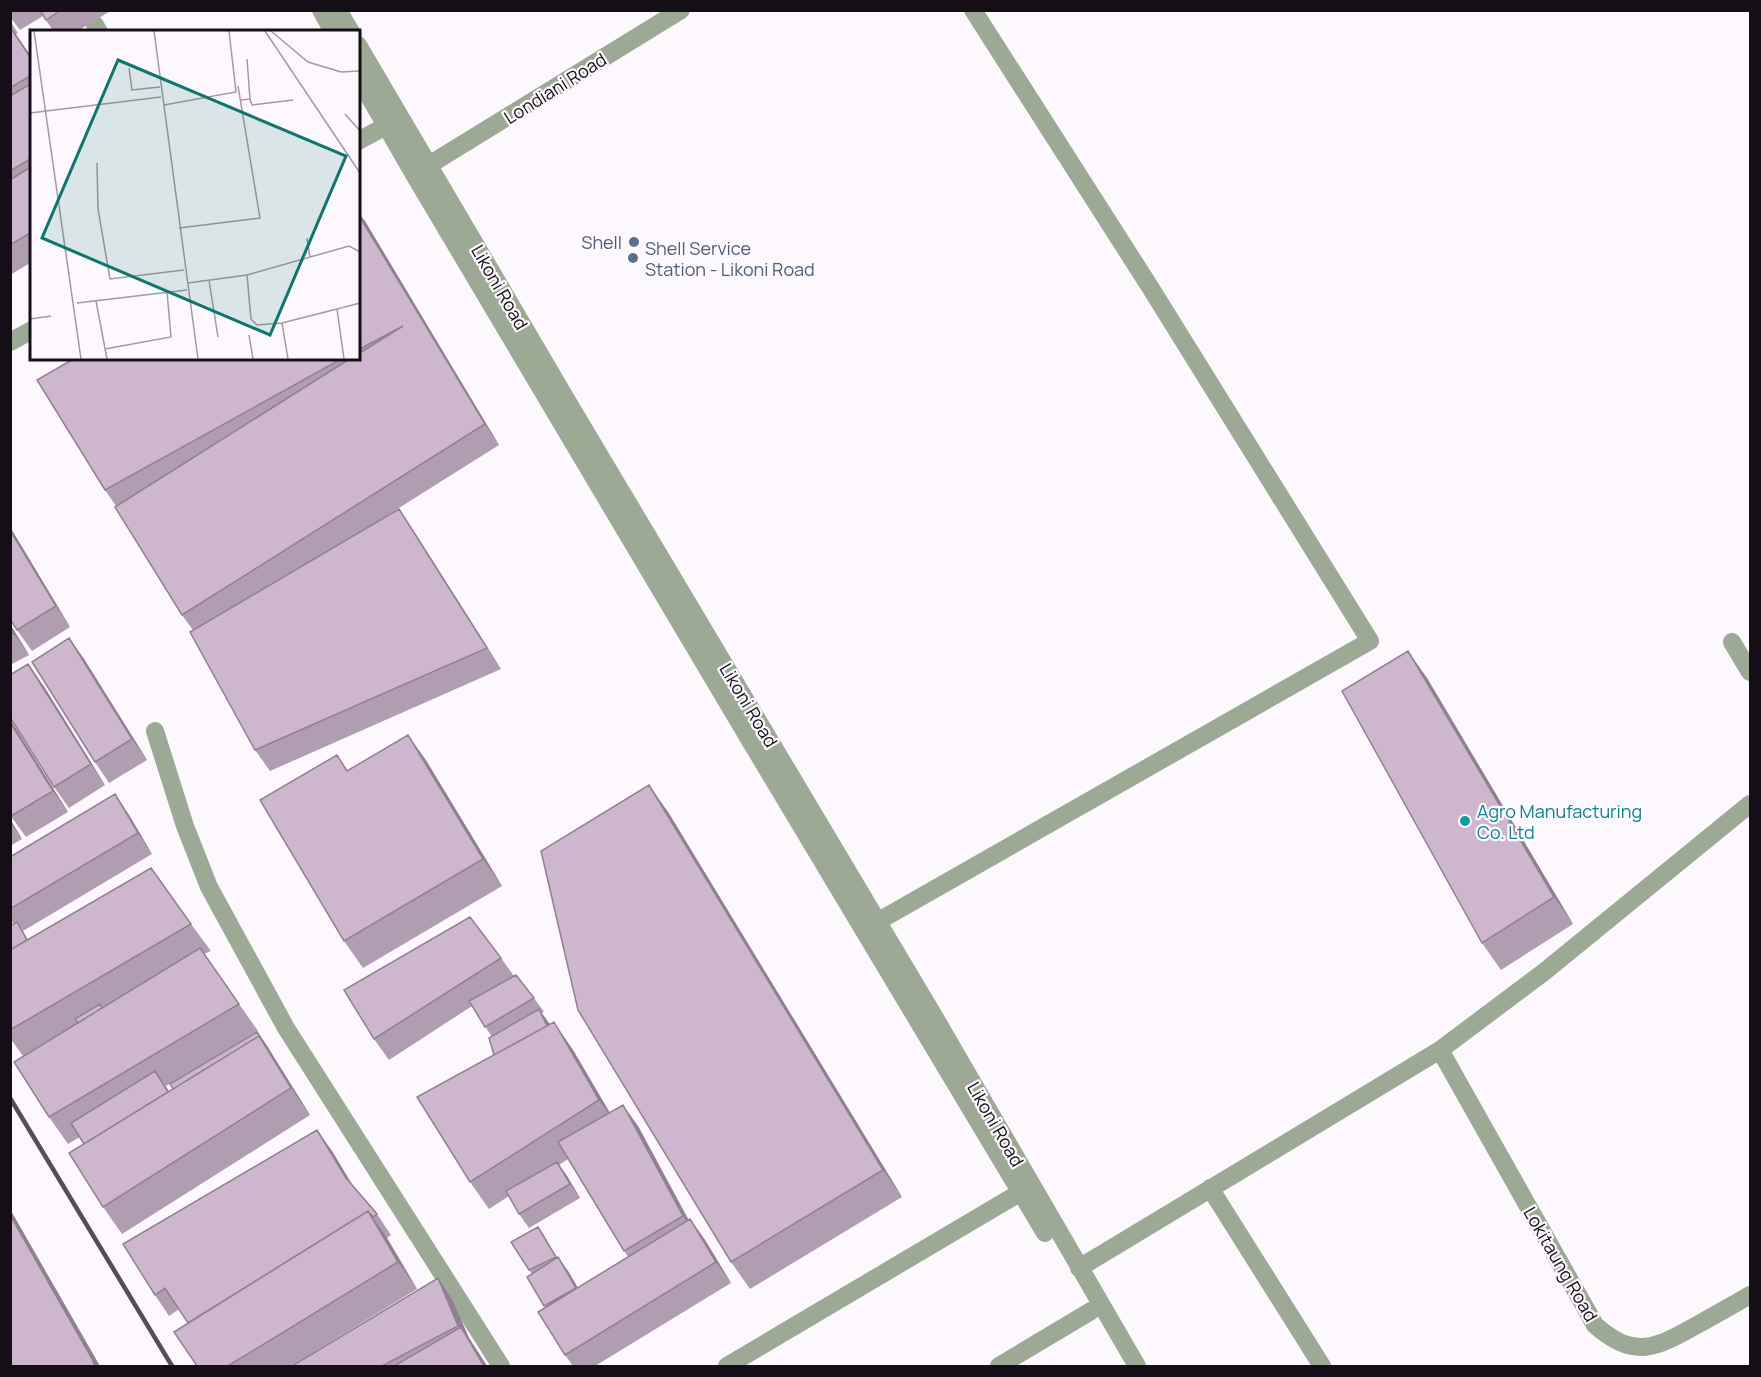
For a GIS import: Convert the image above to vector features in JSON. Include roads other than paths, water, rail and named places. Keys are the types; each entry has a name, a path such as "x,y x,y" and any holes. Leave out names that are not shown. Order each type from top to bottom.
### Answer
{"street":[{"path":"321,10 332,30"},
{"path":"338,10 350,30"},
{"name":"Londiani Road","path":"429,165 681,10"},
{"path":"871,926 1370,640 1150,287 973,10"},
{"name":"Likoni Road","path":"360,48 429,165 474,258"},
{"name":"Likoni Road","path":"360,80 386,126 474,258 871,926 1137,1366"},
{"path":"360,140 386,126"},
{"path":"10,342 30,331"},
{"path":"1732,642 1750,672"},
{"path":"155,731 185,826 214,897 286,1028 501,1366"},
{"path":"1079,1268 1440,1050 1544,972 1750,804"},
{"name":"Likoni Road","path":"871,926 1021,1192 1123,1366"},
{"name":"Lokitaung Road","path":"1440,1050 1595,1325 1609,1338 1627,1346 1645,1347 1665,1343 1750,1295"},
{"path":"1210,1188 1322,1366"},
{"path":"727,1366 1021,1192"},
{"path":"999,1366 1091,1311"}],"railway":[{"path":"10,1098 172,1366"}],"place":[{"name":"Shell","path":"634,242"},
{"name":"Shell Service Station - Likoni Road","path":"633,258"},
{"name":"Agro Manufacturing Co. Ltd","path":"1465,821"}]}
